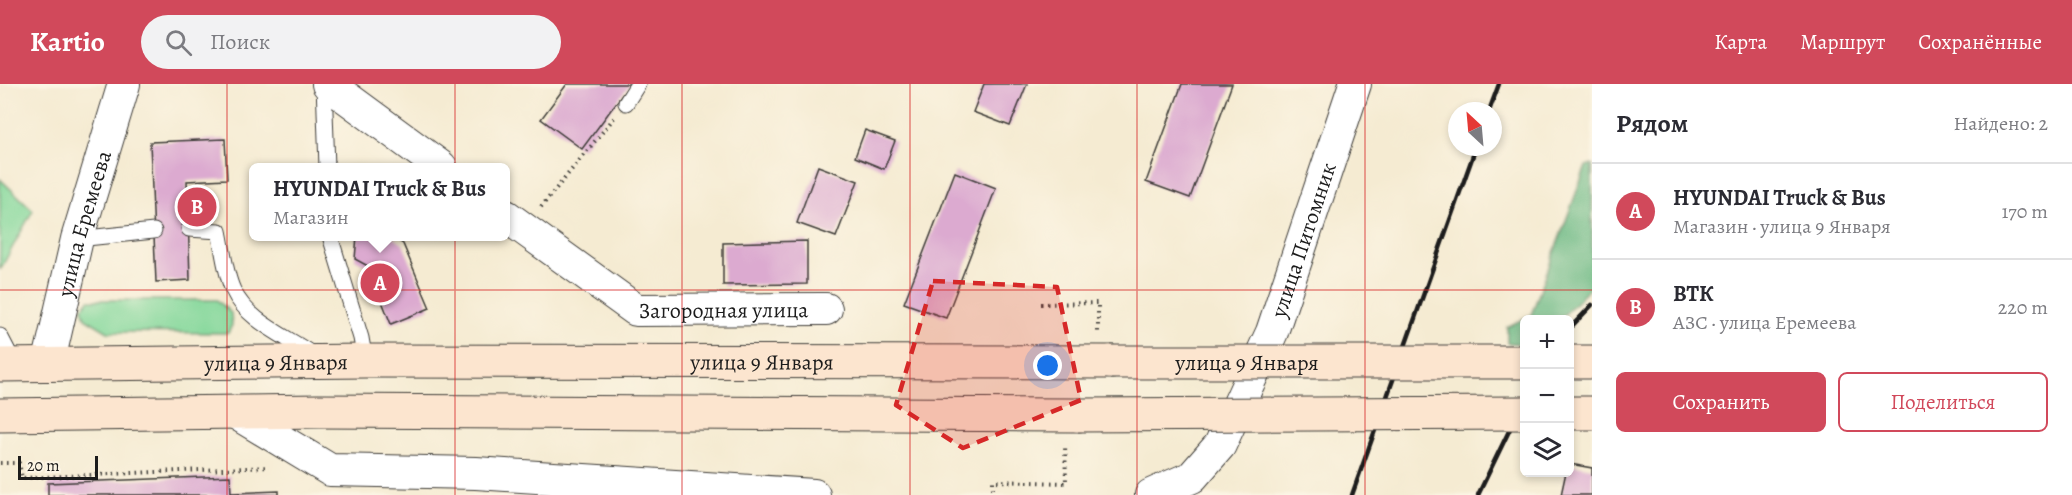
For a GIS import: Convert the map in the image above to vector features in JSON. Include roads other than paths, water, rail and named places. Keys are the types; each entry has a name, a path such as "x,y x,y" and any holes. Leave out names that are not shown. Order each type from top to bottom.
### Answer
{"main road":[{"name":"улица 9 Января","path":"8,365 1104,352 1520,362"},
{"path":"1574,362 1592,362"},
{"path":"0,415 234,412 1072,428 1520,413"},
{"path":"1574,413 1592,413"}],"street":[{"name":"улица Еремеева","path":"48,365 77,239 124,84"},
{"path":"326,84 434,163"},
{"name":"улица Питомник","path":"1150,495 1192,477 1220,445 1272,332 1355,84"},
{"name":"Загородная улица","path":"515,222 636,310 826,309"},
{"path":"234,412 330,470 473,484 814,495"}],"lane":[{"path":"326,84 327,163"},
{"path":"626,103 638,84"},
{"path":"189,229 219,231 233,290 244,306 256,319 324,362"},
{"path":"77,239 154,231"},
{"path":"331,241 361,338 365,361"},
{"path":"0,336 8,365"}],"railway":[{"path":"1492,102 1499,84"},
{"path":"1352,495 1473,156"},
{"path":"1574,324 1592,305"},
{"path":"1478,495 1520,408"}],"place":[{"name":"ВТК","path":"197,207"},
{"name":"HYUNDAI Truck & Bus","path":"380,283"}]}
